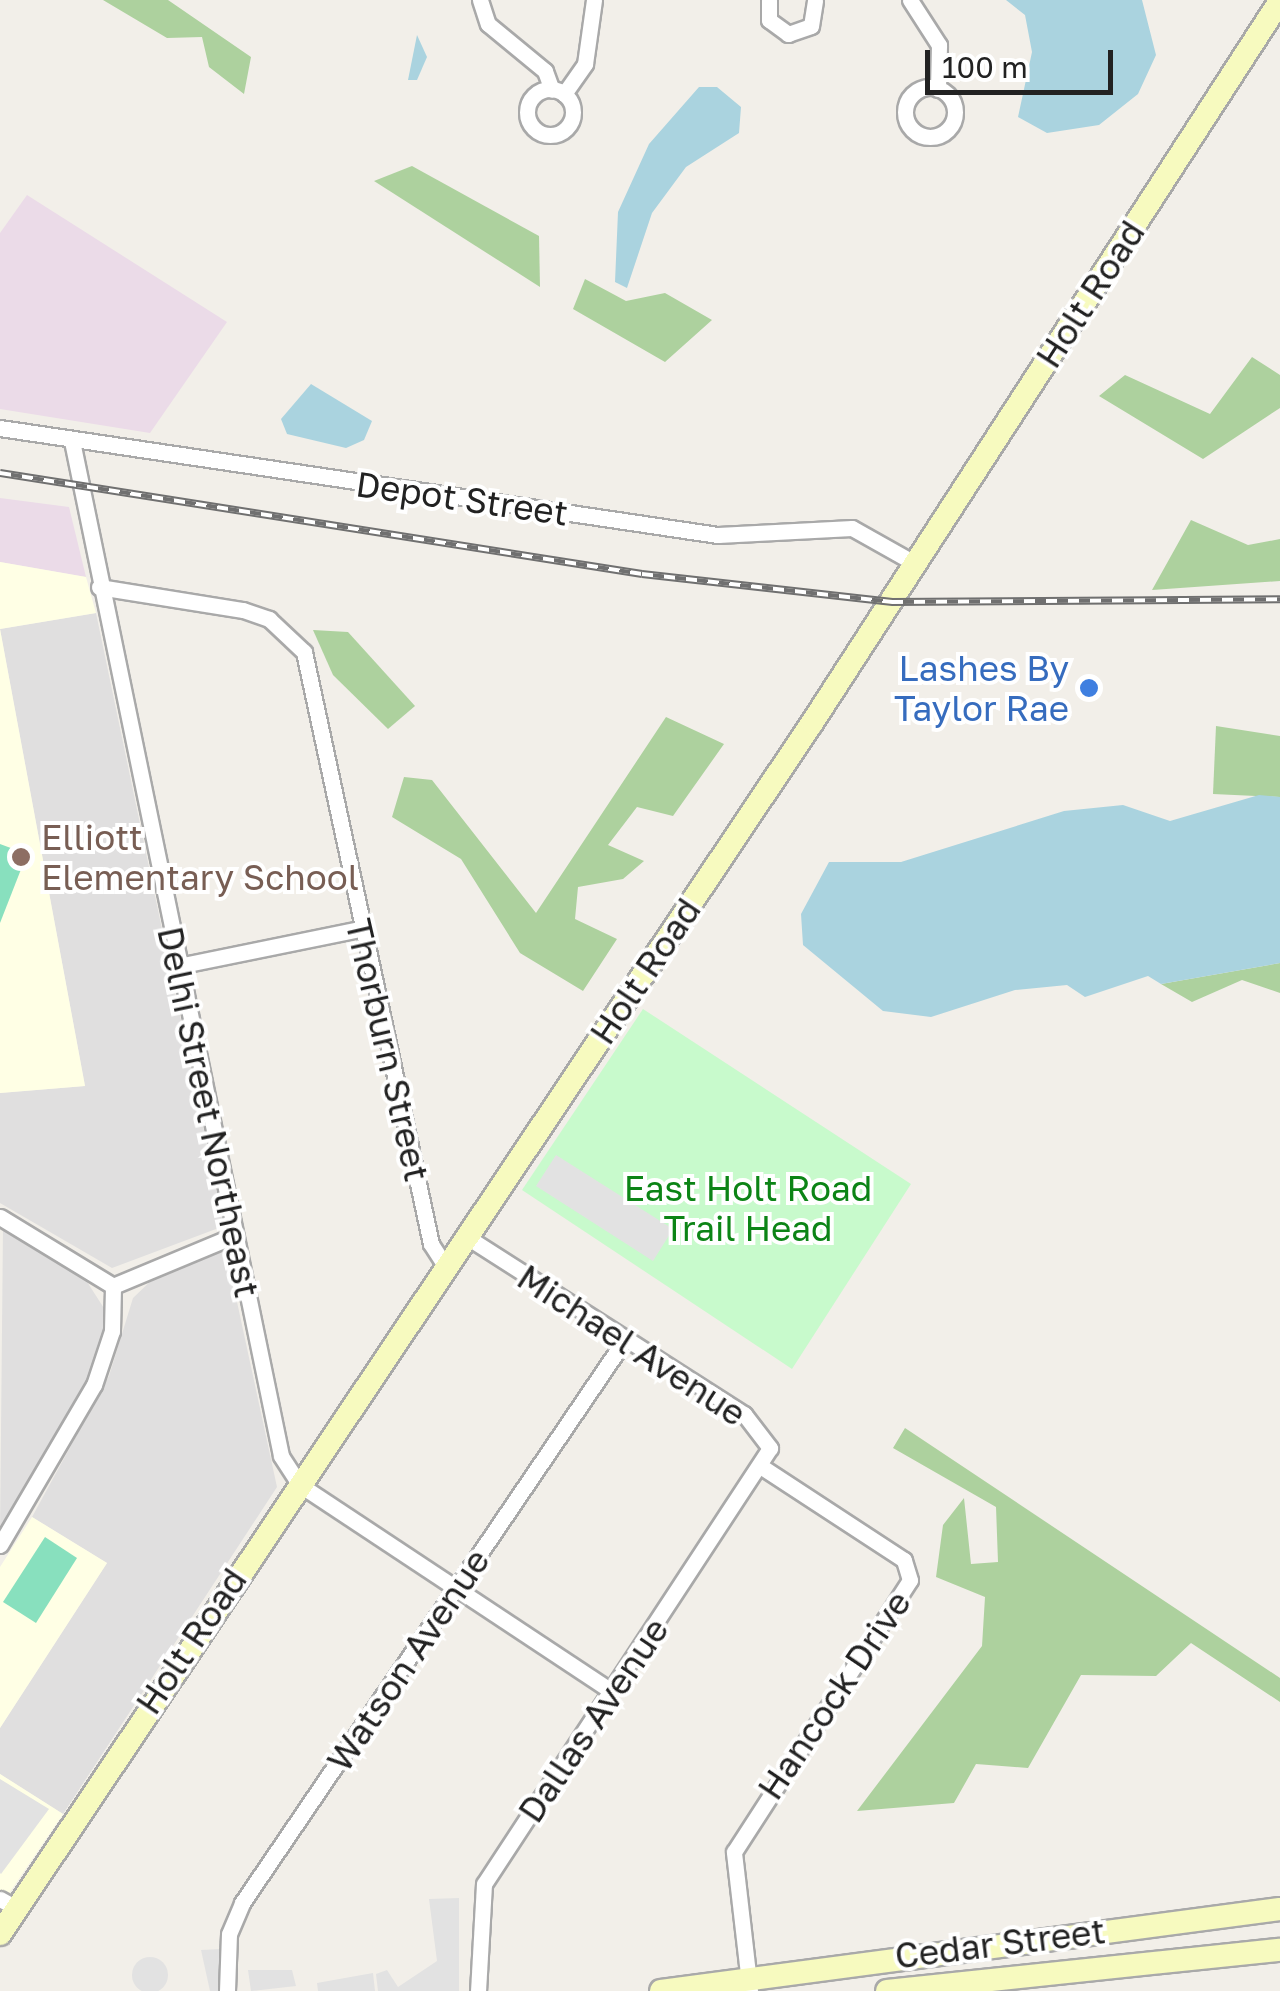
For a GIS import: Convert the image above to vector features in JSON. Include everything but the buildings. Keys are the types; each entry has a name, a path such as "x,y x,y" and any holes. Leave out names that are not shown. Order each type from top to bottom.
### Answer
{"main road":[{"name":"Holt Road","path":"0,1934 8,1903 300,1485 446,1268 916,564 1280,1"},
{"name":"Cedar Street","path":"661,1991 750,1984 931,1952 1280,1909"},
{"path":"1112,1968 1108,1940 1160,1923"},
{"name":"Cedar Street","path":"887,1991 1280,1950"},
{"path":"878,1991 884,1967 931,1952"}],"street":[{"path":"480,0 488,24 545,71 558,92 584,64 594,0"},
{"path":"769,0 774,26 796,34 815,19 815,0"},
{"path":"910,0 939,44 938,89"},
{"name":"Depot Street","path":"0,428 718,535 852,528 916,564"},
{"name":"Delhi Street Northeast","path":"72,440 281,1456 300,1485"},
{"name":"Thorburn Street","path":"99,586 242,610 269,619 304,652 360,929 432,1244 446,1268"},
{"path":"178,966 360,929"},
{"path":"0,1217 113,1286"},
{"path":"113,1286 234,1236"},
{"name":"Michael Avenue","path":"466,1237 764,1431 764,1469"},
{"path":"0,1545 94,1384 112,1331 113,1286"},
{"name":"Watson Avenue","path":"227,1991 229,1934 242,1903 624,1341"},
{"name":"Dallas Avenue","path":"478,1991 484,1884 610,1690 764,1469"},
{"name":"Hancock Drive","path":"750,1984 731,1875 741,1834 910,1580 904,1560 764,1469"},
{"path":"300,1485 610,1690"}],"shaded area":[{"path":"27,195 227,322 150,433 0,409 0,233"},
{"path":"0,498 69,507 86,577 0,562"},
{"path":"0,562 86,577 96,613 0,629"},
{"path":"96,613 224,1226 112,1268 0,1203 0,1093 85,1086 0,629"},
{"name":"Elliott Elementary School","path":"0,629 85,1086 0,1093"},
{"path":"556,1155 673,1229 653,1261 536,1186"},
{"path":"3,1228 82,1274 109,1316 88,1388 0,1536"},
{"path":"226,1251 277,1487 63,1814 0,1774 0,1728 107,1563 32,1517 109,1376 133,1298 159,1273"},
{"path":"32,1517 107,1563 0,1728 0,1567"},
{"path":"0,1774 63,1814 8,1895 0,1890"},
{"path":"0,1779 49,1809 1,1874 0,1873"},
{"path":"459,1898 459,1991 378,1991 376,1974 387,1970 398,1987 437,1961 429,1899"},
{"path":"222,1949 223,1991 210,1991 201,1950"},
{"path":"150,1957 162,1963 168,1975 162,1987 150,1993 138,1987 132,1975 138,1963"},
{"path":"248,1970 292,1970 296,1986 251,1991"},
{"path":"373,1973 375,1991 318,1991 317,1983"}],"green space":[{"path":"103,0 168,0 251,57 244,94 209,67 202,37 167,38"},
{"path":"412,166 539,236 540,287 374,181"},
{"path":"585,279 626,301 665,293 712,320 665,362 573,309"},
{"path":"1252,357 1280,375 1280,408 1203,459 1099,396 1125,375 1210,414"},
{"path":"1191,520 1248,545 1280,539 1280,581 1152,590"},
{"path":"313,630 348,632 415,706 388,729 333,675"},
{"path":"666,717 724,744 673,816 637,807 608,845 644,861 623,879 578,887 575,919 617,939 583,991 520,953 461,859 392,817 404,777 432,780 536,913"},
{"path":"1216,726 1280,736 1280,797 1213,794"},
{"path":"0,844 27,854 0,923"},
{"path":"1280,963 1280,993 1242,980 1192,1002 1161,984"},
{"name":"East Holt Road Trail Head","path":"643,1009 911,1184 792,1369 522,1190"},
{"path":"905,1428 1280,1678 1280,1702 1191,1643 1156,1676 1081,1675 1028,1768 976,1764 954,1803 857,1811 982,1646 985,1597 936,1577 943,1525 964,1498 971,1564 998,1562 996,1507 893,1448"},
{"path":"45,1537 77,1558 36,1623 3,1602"}],"water":[{"path":"1006,0 1142,0 1156,55 1138,94 1099,125 1047,133 1018,117 1032,52 1025,15"},
{"path":"417,35 427,57 417,80 408,80"},
{"path":"699,87 717,87 741,107 739,133 686,167 652,213 627,288 615,282 618,212 649,144"},
{"path":"311,384 372,421 364,440 346,448 287,434 281,419"},
{"path":"1259,795 1280,797 1280,963 1161,984 1148,976 1085,997 1067,985 1015,990 931,1017 883,1011 803,945 801,914 829,862 901,862 1064,811 1123,805 1170,821"}],"railway":[{"path":"0,473 642,574 892,602 1280,599"}],"place":[{"name":"Lashes By Taylor Rae","path":"1089,688"},
{"name":"Elliott Elementary School","path":"21,857"}]}
